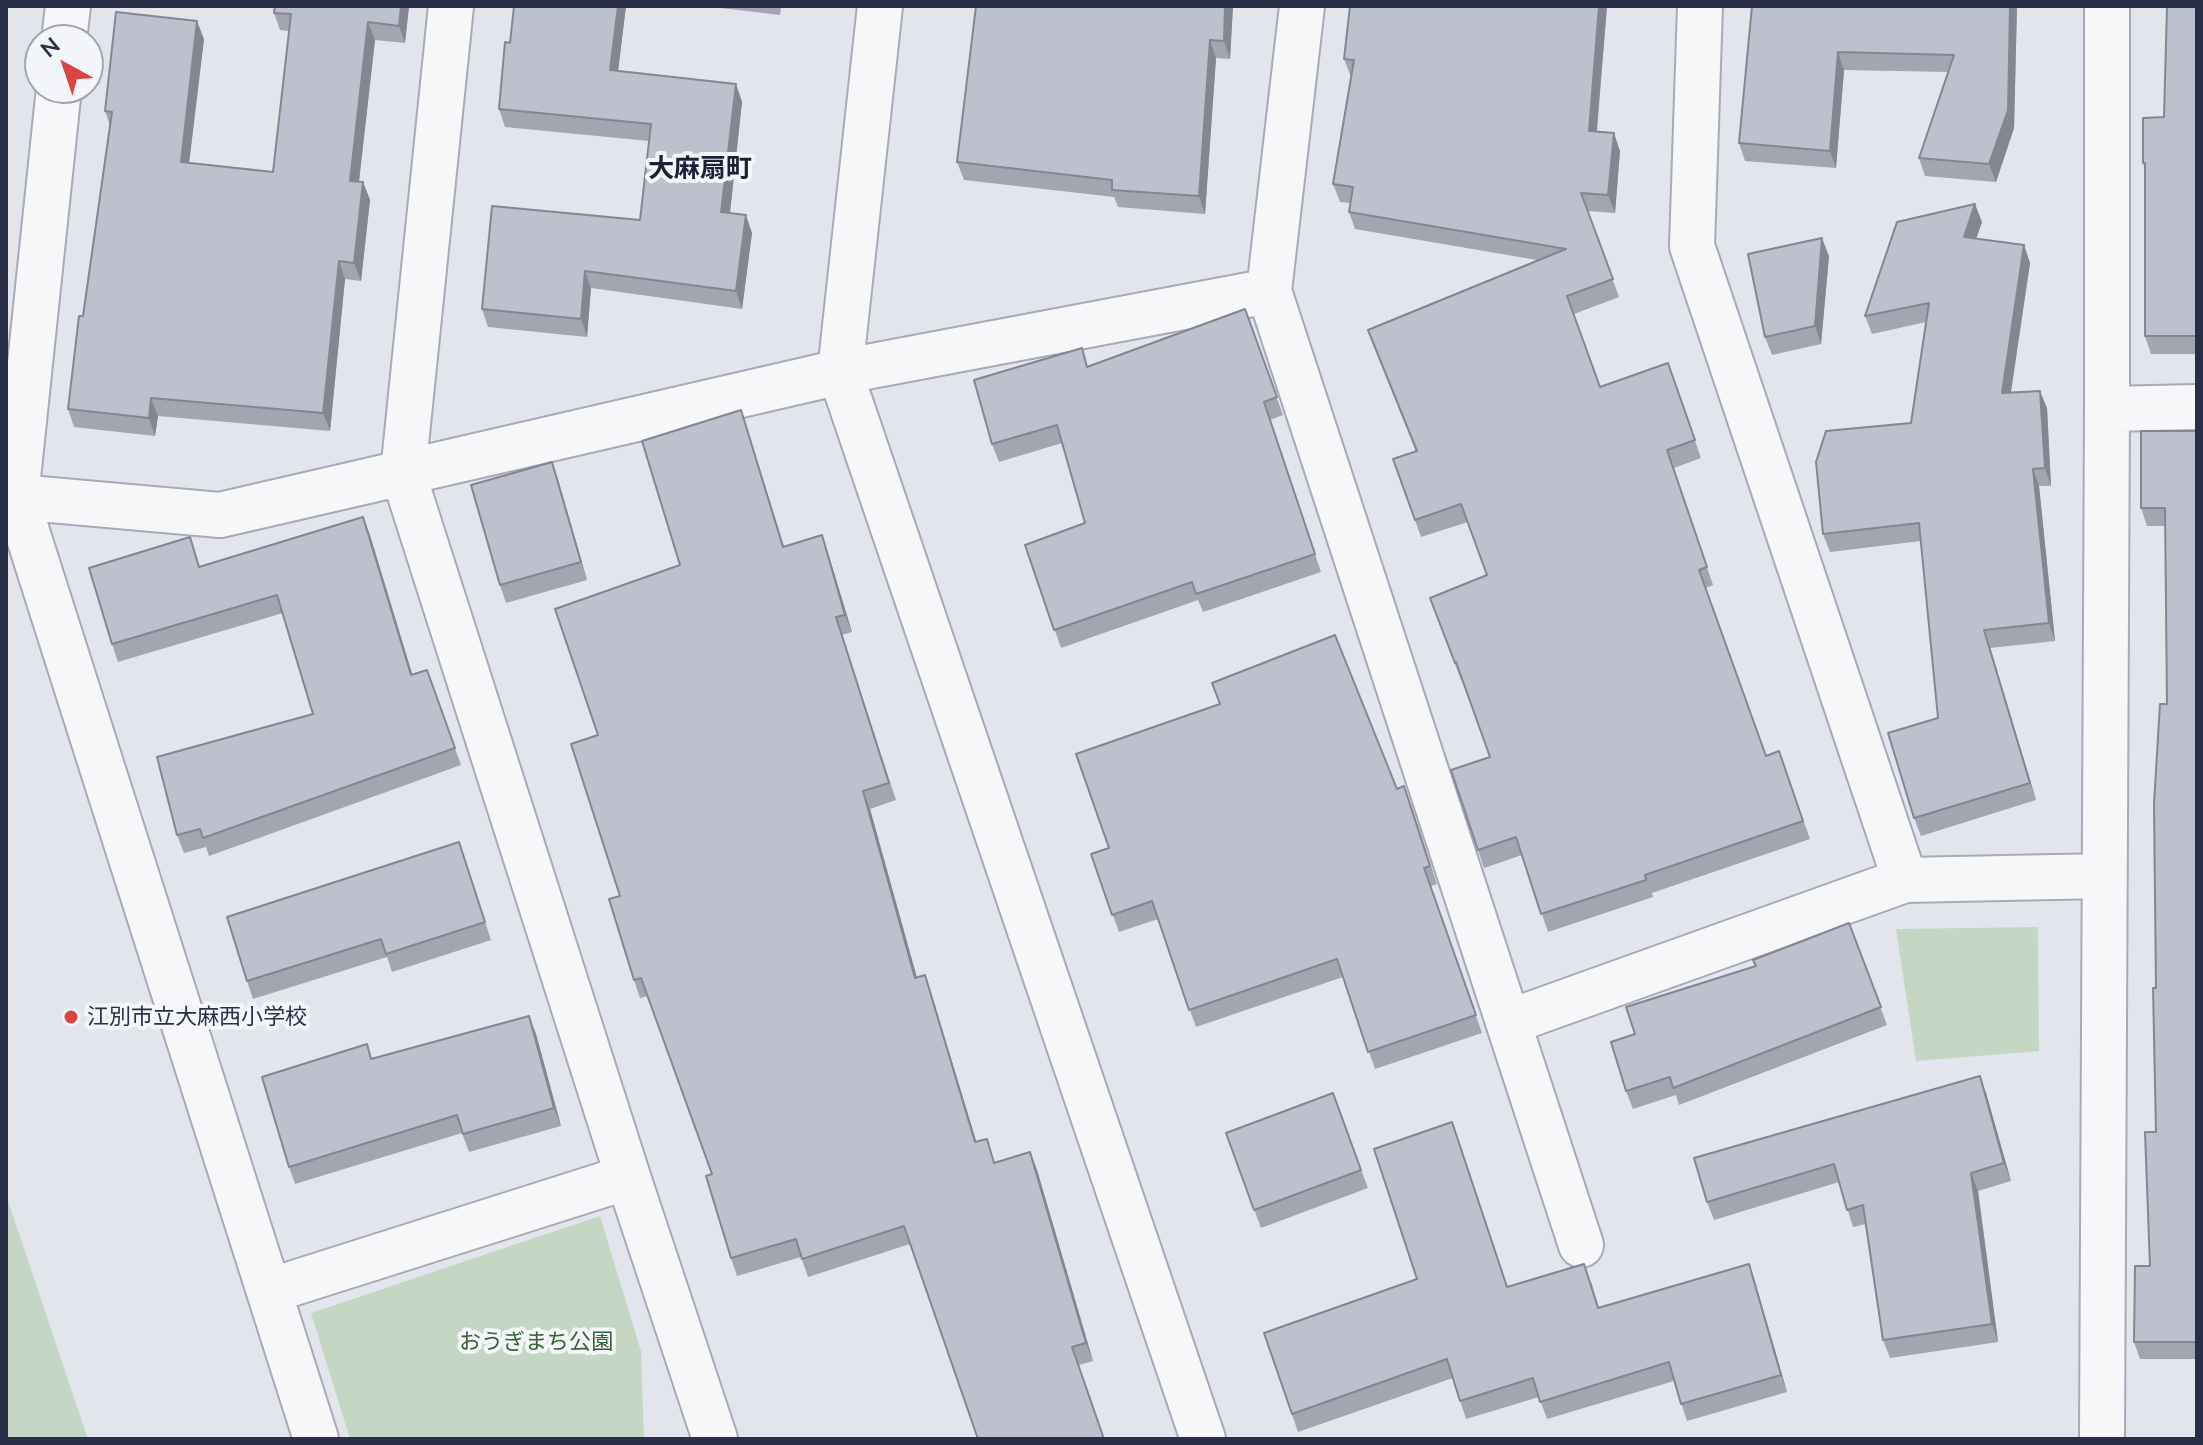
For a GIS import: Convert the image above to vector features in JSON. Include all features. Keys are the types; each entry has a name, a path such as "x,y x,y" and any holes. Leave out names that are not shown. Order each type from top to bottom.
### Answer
{"street":[{"path":"451,6 403,473 715,1439"},
{"path":"880,6 840,372 1203,1439"},
{"path":"1302,6 1269,291 1581,1245"},
{"path":"1700,6 1692,246 1905,880"},
{"path":"2102,1439 2107,6"},
{"path":"57,104 11,496 316,1439"},
{"path":"11,496 220,515 840,372 1269,291"},
{"path":"2107,409 2197,407"},
{"path":"1509,1022 1905,880 2104,876"},
{"path":"269,1291 628,1177"}],"green space":[{"path":"2038,927 2039,1051 1916,1061 1896,929"},
{"path":"6,1195 88,1439 6,1439"},
{"name":"おうぎまち公園","path":"600,1216 641,1351 644,1439 350,1439 311,1313"}],"building":[{"path":"275,6 401,6 399,26 368,22 350,181 363,182 354,263 339,261 323,413 151,398 149,418 68,409 79,316 83,316 112,112 105,111 116,12 197,21 181,162 273,172 291,14 274,13"},
{"path":"514,6 618,6 610,70 736,84 721,212 746,215 736,291 585,271 581,319 482,309 492,206 640,220 651,124 499,109 505,42 510,43"},
{"path":"976,6 1225,6 1224,41 1210,40 1199,196 1112,190 1112,180 957,162"},
{"path":"1350,6 1599,6 1589,131 1614,133 1608,195 1581,193 1613,279 1567,296 1600,387 1668,363 1695,440 1667,450 1707,567 1699,570 1766,756 1779,751 1803,821 1645,875 1646,880 1541,914 1516,837 1478,850 1451,770 1490,757 1430,598 1487,575 1461,504 1415,520 1393,459 1417,451 1368,330 1566,249 1349,212 1353,187 1333,184 1354,60 1344,59"},
{"path":"1752,6 2010,6 2008,110 1989,164 1919,158 1954,55 1838,52 1830,151 1739,143"},
{"path":"2167,6 2197,6 2197,336 2145,336 2143,118 2164,117"},
{"path":"1975,204 1964,237 2024,245 2002,393 2040,391 2045,468 2033,469 2049,623 1984,630 2030,783 1914,818 1888,733 1938,718 1919,523 1823,534 1816,462 1826,431 1911,423 1929,303 1865,316 1897,222"},
{"path":"1822,238 1815,326 1765,337 1748,254"},
{"path":"1245,309 1277,397 1264,402 1315,554 1196,594 1192,582 1054,630 1025,545 1085,523 1057,425 992,444 974,380 1082,348 1087,367"},
{"path":"741,410 783,547 822,535 845,615 836,617 889,783 863,791 915,978 925,975 975,1142 987,1139 994,1163 1030,1152 1086,1343 1072,1347 1104,1439 978,1439 904,1226 802,1259 796,1239 731,1258 706,1176 712,1174 641,978 634,980 609,899 620,896 571,744 598,735 555,609 680,565 642,441"},
{"path":"2141,431 2197,431 2197,1342 2134,1342 2135,1266 2150,1266 2145,1132 2156,1132 2154,804 2160,704 2167,704 2165,508 2141,508"},
{"path":"552,462 581,562 500,585 471,485"},
{"path":"363,517 411,675 427,670 455,748 203,838 200,829 177,835 157,757 313,714 277,595 112,644 89,568 190,537 199,567"},
{"path":"1335,635 1397,789 1404,786 1430,866 1424,868 1476,1015 1368,1052 1337,959 1189,1010 1152,901 1112,915 1091,854 1109,848 1076,754 1220,704 1212,683"},
{"path":"459,842 485,922 386,954 381,939 247,981 227,917"},
{"path":"1849,923 1881,1007 1673,1088 1670,1077 1626,1091 1611,1042 1635,1034 1626,1007 1756,966 1753,960"},
{"path":"529,1016 554,1108 463,1134 457,1115 289,1167 262,1077 367,1044 371,1059"},
{"path":"1980,1076 2004,1163 1971,1173 1992,1324 1883,1340 1863,1205 1847,1210 1834,1164 1707,1202 1694,1158"},
{"path":"1333,1093 1361,1170 1254,1210 1226,1133"},
{"path":"1452,1122 1507,1287 1584,1264 1598,1308 1749,1264 1781,1375 1681,1404 1669,1362 1540,1402 1533,1378 1460,1401 1447,1359 1292,1414 1264,1333 1417,1279 1374,1149"}],"place":[{"name":"江別市立大麻西小学校","path":"71,1017"}],"district":[{"name":"大麻扇町","path":"700,169"}]}
